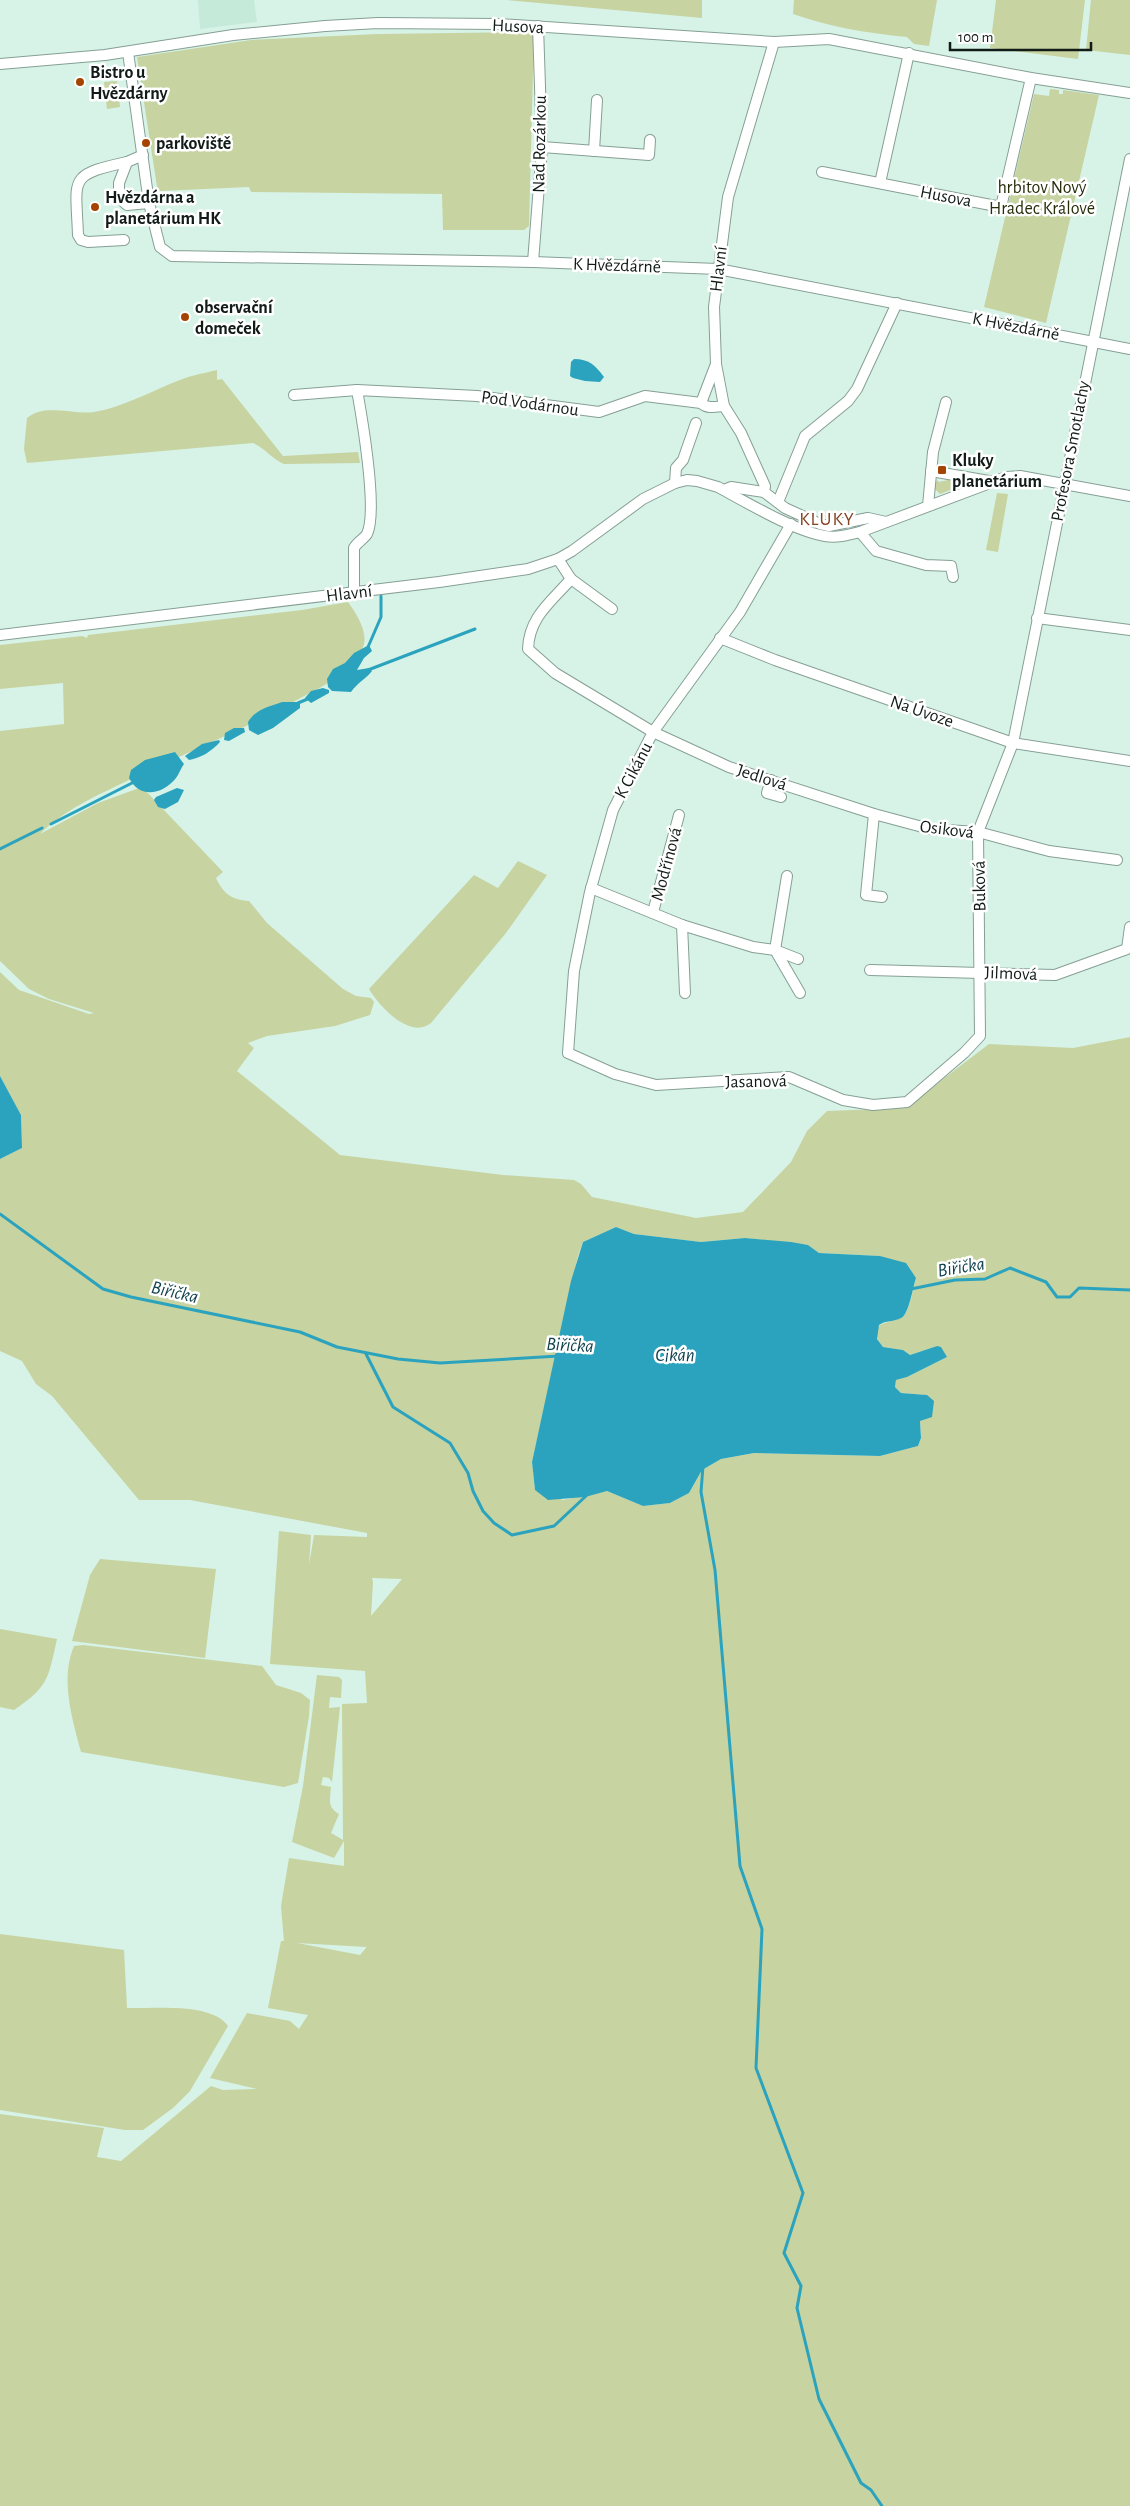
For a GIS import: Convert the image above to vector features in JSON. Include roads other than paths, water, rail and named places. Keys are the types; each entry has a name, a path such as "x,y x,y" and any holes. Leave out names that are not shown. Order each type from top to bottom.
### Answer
{"street":[{"name":"Husova","path":"0,64 28,63 128,52 233,35 325,26 422,23 538,26 774,42 829,39 1030,78 1130,93"},
{"name":"Nad Rozárkou","path":"533,262 542,147 538,26"},
{"name":"Hlavní","path":"764,492 765,486 742,433 724,406 716,364 714,307 728,197 774,42"},
{"name":"K Hvězdárně","path":"128,52 149,202 160,247 172,256 533,262 718,269 1130,348"},
{"path":"880,183 909,54"},
{"name":"Husova","path":"822,172 1001,207 1030,78"},
{"path":"594,151 597,100"},
{"path":"542,147 650,155 650,140"},
{"path":"124,240 88,242 81,240 78,235 78,182 83,176 92,171 127,162 143,155"},
{"name":"Profesora Smotlachy","path":"1013,743 1092,341 1130,159"},
{"path":"127,162 118,183 119,198 127,205 149,202"},
{"path":"778,502 805,436 848,401 857,389 897,304"},
{"path":"700,402 716,364"},
{"path":"354,593 354,548 367,533 369,518 367,451 358,390"},
{"name":"Pod Vodárnou","path":"294,395 358,390 477,396 599,412 645,396 700,402 704,406 724,406"},
{"path":"928,506 931,471 946,402"},
{"path":"674,483 676,468 683,460 696,423"},
{"name":"Hlavní","path":"931,471 991,481"},
{"name":"Hlavní","path":"0,635 354,593 528,569 558,559 643,499 674,483 687,480 706,482 791,524 827,537 840,537 860,532 991,481 1020,476 1130,496"},
{"name":"Hlavní","path":"724,490 731,487 764,492 778,502 820,524 829,526 868,518 887,522"},
{"name":"K Cikánu","path":"568,1054 574,971 591,888 613,810 653,732 740,612 791,524"},
{"path":"860,532 876,550 926,565 948,564 951,566 953,577"},
{"path":"558,559 571,579 612,609"},
{"name":"Jedlová","path":"571,579 536,618 529,633 528,649 555,673 653,732 728,766 874,814"},
{"path":"1037,618 1130,630"},
{"name":"Na Úvoze","path":"720,638 775,660 1013,743 1130,761"},
{"name":"Buková","path":"980,1036 981,971 978,832 1013,743"},
{"path":"771,780 766,793 782,797"},
{"path":"874,814 866,895 882,897"},
{"name":"Osiková","path":"874,814 930,829 978,832 1049,851 1117,860"},
{"name":"Modřínová","path":"653,912 679,815"},
{"path":"787,876 775,950 800,993"},
{"name":"Modřínová","path":"591,888 682,925 753,947 775,950"},
{"path":"682,925 685,993"},
{"name":"Jilmová","path":"870,970 938,973 981,971 1056,975 1127,949 1130,927"},
{"path":"775,950 798,959"},
{"name":"Jasanová","path":"568,1054 615,1074 656,1085 789,1078 843,1100 873,1105 907,1102 964,1053 980,1036"}],"water":[{"path":"574,359 584,360 591,364 604,377 600,382 573,378 570,376 571,362"},
{"path":"369,645 372,651 364,658 357,670 369,668 372,671 351,692 332,691 328,687 327,679 333,669 345,663 354,653"},
{"path":"323,688 329,690 329,693 311,703 305,698 311,691"},
{"path":"282,702 300,702 300,708 273,728 258,735 249,730 248,722 255,714"},
{"path":"234,728 244,728 245,732 229,741 224,740 225,733"},
{"path":"219,740 220,742 217,745 202,756 189,760 185,756 202,744"},
{"path":"175,752 184,764 176,778 164,788 158,791 145,792 134,785 129,778 131,770 145,760"},
{"path":"177,788 184,790 178,802 165,809 158,807 154,800 156,797"},
{"path":"0,1076 21,1115 22,1148 0,1159"},
{"name":"Cikán","path":"616,1227 634,1234 701,1242 745,1238 791,1242 808,1245 819,1253 880,1256 906,1263 916,1278 906,1312 901,1318 879,1325 877,1339 883,1347 903,1350 910,1355 937,1346 941,1347 947,1357 907,1377 896,1380 895,1387 901,1393 927,1395 934,1401 932,1417 920,1421 921,1438 918,1446 880,1456 754,1453 721,1459 702,1470 689,1493 670,1503 643,1506 607,1491 585,1497 548,1500 535,1490 532,1462 571,1281 583,1242"}],"waterway":[{"path":"368,647 381,617 381,596"},
{"path":"368,670 475,629"},
{"path":"298,703 310,698"},
{"path":"51,824 134,782"},
{"path":"0,849 42,828"},
{"name":"Biřička","path":"0,1214 103,1289 131,1297 300,1332 337,1347 398,1359 440,1363 559,1356"},
{"name":"Biřička","path":"911,1289 955,1280 985,1279 1010,1268 1046,1282 1057,1297 1070,1297 1079,1288 1130,1290"},
{"path":"366,1354 393,1407 450,1443 468,1473 473,1491 483,1511 494,1523 512,1535 554,1526 586,1496"},
{"path":"703,1466 701,1492 715,1570 740,1866 762,1929 756,2068 803,2193 784,2253 801,2286 797,2308 819,2399 861,2483 871,2490 882,2506"}],"place":[{"name":"Bistro u Hvězdárny","path":"80,82"},
{"name":"parkoviště","path":"146,143"},
{"name":"Hvězdárna a planetárium HK","path":"95,207"},
{"name":"observační domeček","path":"185,317"},
{"name":"Kluky planetárium","path":"942,470"}],"district":[{"name":"KLUKY","path":"827,518"}],"park label":[{"name":"hrbitov Nový Hradec Králové","path":"1042,197"}]}
